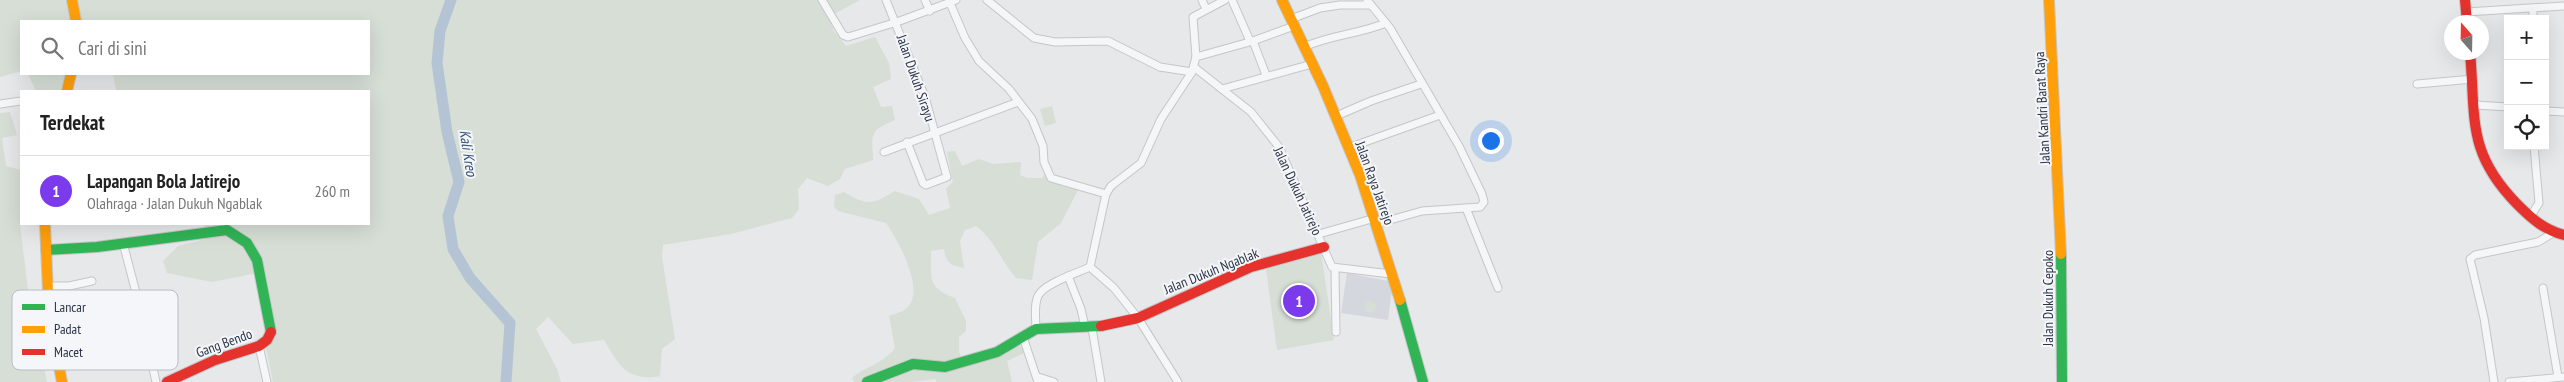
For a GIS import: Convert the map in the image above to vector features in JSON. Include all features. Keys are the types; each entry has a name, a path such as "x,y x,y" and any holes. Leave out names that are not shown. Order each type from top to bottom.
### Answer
{"street":[{"path":"72,0 76,20"},
{"path":"822,0 843,35 848,37 897,22"},
{"name":"Jalan Dukuh Sirayu","path":"886,0 897,22 925,97 948,176 926,185 907,142"},
{"path":"925,0 930,10"},
{"path":"987,0 1034,38 1056,42 1108,41 1160,67 1193,70"},
{"path":"1202,0 1206,10"},
{"path":"1090,267 1106,194 1111,186 1141,163 1161,120 1193,70 1196,58 1193,20 1196,14 1225,0"},
{"path":"1232,0 1266,75"},
{"name":"Jalan Raya Jatirejo","path":"1282,0 1348,148 1376,221 1423,382"},
{"name":"Jalan Kandri Barat Raya","path":"2049,0 2061,214"},
{"path":"2465,0 2466,15"},
{"name":"Jalan Dukuh Sirayu","path":"897,22 953,1 965,38 979,61 1032,119 1043,146 1044,162 1051,178 1106,194"},
{"path":"1196,58 1251,41 1320,8 1368,3 1386,23 1459,146 1484,202 1480,207 1422,211 1319,234"},
{"path":"2466,12 2528,5 2558,4"},
{"path":"1304,47 1322,39 1356,33 1386,23"},
{"path":"2471,60 2476,134 2482,158 2512,199 2530,217 2553,233 2564,234"},
{"path":"1222,89 1266,75 1312,64"},
{"name":"Jalan Dukuh Jatirejo","path":"1193,70 1222,89 1250,112 1279,147 1319,234 1330,264 1335,269"},
{"path":"67,90 71,75"},
{"path":"2417,84 2473,79"},
{"path":"1334,117 1371,101 1421,84"},
{"path":"0,104 20,101"},
{"path":"884,152 984,113 1018,102"},
{"path":"2475,105 2504,107"},
{"path":"2549,111 2564,112"},
{"path":"1348,148 1440,115"},
{"path":"2530,217 2539,203 2534,150"},
{"path":"1466,208 1498,288"},
{"name":"Jalan Dukuh Cepoko","path":"2061,214 2062,382"},
{"path":"45,225 47,290"},
{"path":"46,250 227,230 237,234 254,251 263,272 271,332 261,344 267,382"},
{"path":"2494,382 2490,349 2470,259 2475,255 2538,242 2553,233"},
{"path":"123,243 135,290"},
{"name":"Jalan Dukuh Ngablak","path":"1036,329 1068,330 1138,318 1251,267 1324,247"},
{"path":"867,382 913,364 940,368 997,352 1036,329 1037,301 1040,293 1068,276 1090,267"},
{"path":"1090,267 1114,288 1138,318 1178,382"},
{"path":"1336,332 1335,269 1391,274"},
{"path":"1068,276 1088,327 1101,382"},
{"path":"47,286 69,286 92,281"},
{"path":"2509,382 2561,377 2543,288"},
{"path":"1024,337 1038,380 1054,382"},
{"name":"Gang Bendo","path":"170,381 215,360 261,344"}],"shaded area":[{"path":"0,0 860,0 829,17 834,31 846,46 875,37 889,63 891,79 873,87 881,107 892,106 895,120 876,130 872,144 873,160 845,169 840,179 828,186 807,178 798,189 799,209 792,218 731,234 663,245 662,257 675,339 662,349 660,376 639,376 625,370 614,357 604,340 573,344 548,317 536,329 557,369 561,382 273,382 266,348 275,335 263,272 212,282 167,273 163,261 178,246 206,239 204,225 370,225 370,90 116,90 113,75 370,75 370,20 20,20 20,71 0,77"},
{"path":"28,75 74,75 66,90 36,90"},
{"path":"1052,106 1056,123 1045,126 1040,109"},
{"path":"10,112 17,135 2,138 6,166 20,170 20,225 28,290 12,290 12,370 44,370 47,382 0,382 0,113"},
{"path":"955,151 962,166 979,159 993,164 1021,162 1020,175 1027,178 1042,178 1046,173 1055,183 1078,190 1061,223 1038,242 1032,280 1016,278 988,237 976,226 965,230 960,241 964,268 949,263 944,249 931,251 932,281 939,290 955,298 966,321 966,331 959,337 959,351 964,368 1019,343 1024,353 1007,361 1012,382 936,382 936,379 911,382 854,382 852,378 886,357 895,348 889,316 907,308 912,300 912,278 903,253 886,223 838,211 834,206 835,195 844,192 858,200 870,202 881,199 895,191 919,199 929,215 950,208 946,188 953,182 947,152"},
{"path":"1321,253 1334,340 1277,350 1265,262"},
{"path":"1347,273 1393,282 1388,320 1341,313"},
{"path":"1368,301 1372,301 1376,307 1372,313 1368,313 1364,309 1364,305"}],"waterway":[{"name":"Kali Kreo","path":"451,0 440,31 437,63 447,132 459,182 448,216 453,249 470,278 510,323 506,382"}],"traffic: fast":[{"path":"46,250 97,247 227,230 247,243 257,260 271,332"},
{"path":"2061,254 2062,382"},
{"path":"1400,300 1423,382"},
{"path":"867,382 913,364 945,367 997,352 1036,329 1101,326"}],"traffic: slow":[{"path":"72,0 76,20"},
{"path":"1282,0 1323,86 1360,175 1400,300"},
{"path":"2049,0 2061,254"},
{"path":"67,90 71,75"},
{"path":"45,225 48,290"},
{"path":"60,370 62,382"}],"traffic: jam":[{"path":"2465,0 2466,15"},
{"path":"2471,60 2477,133 2481,150 2489,168 2501,185 2527,214 2544,227 2564,235"},
{"path":"1101,326 1138,318 1251,267 1324,247"},
{"path":"167,382 215,360 259,346 267,340 271,332"}],"place":[{"name":"Lapangan Bola Jatirejo","path":"1299,301"}]}
